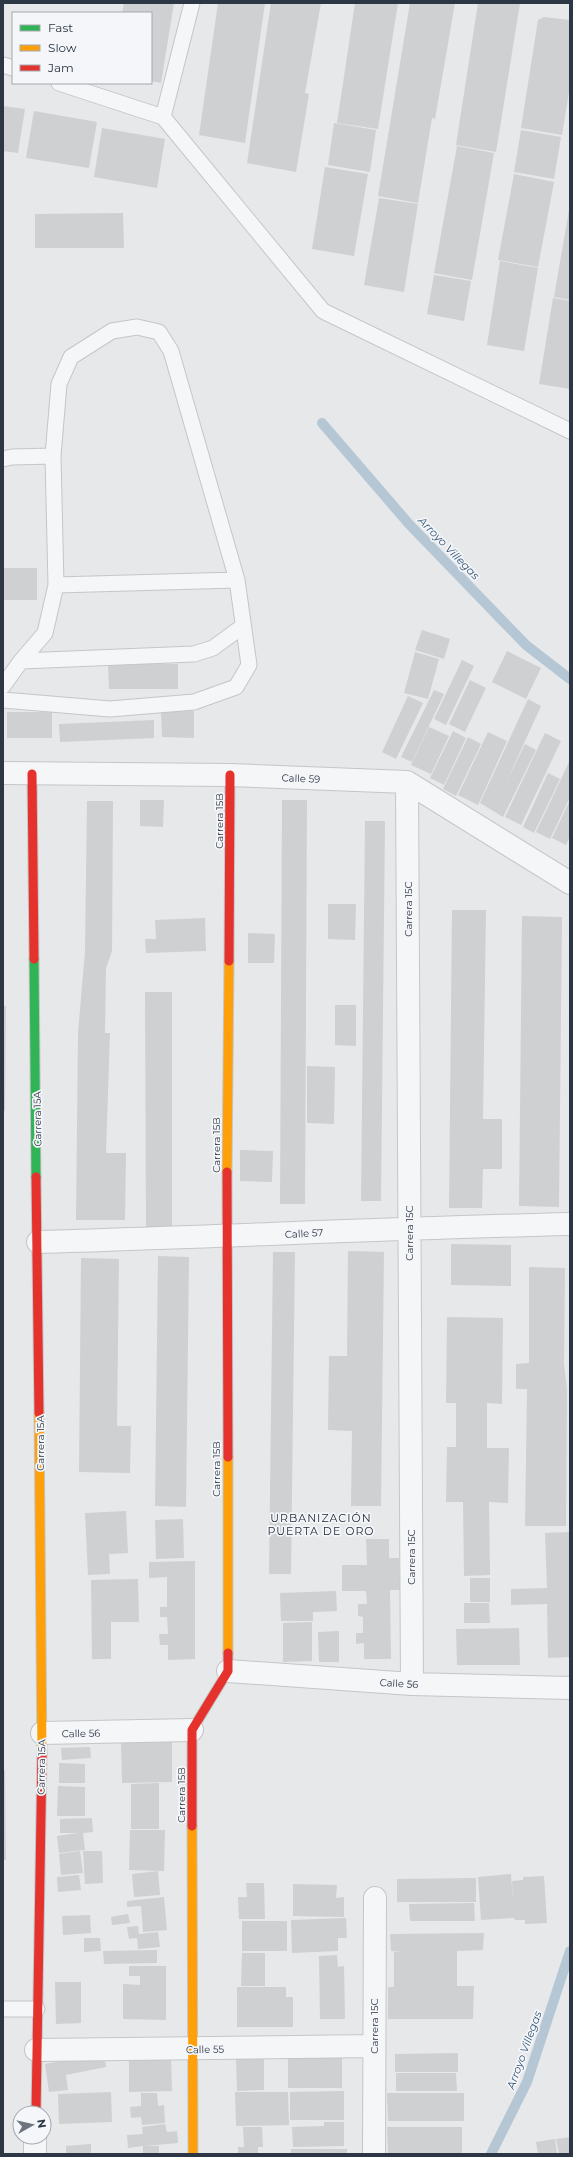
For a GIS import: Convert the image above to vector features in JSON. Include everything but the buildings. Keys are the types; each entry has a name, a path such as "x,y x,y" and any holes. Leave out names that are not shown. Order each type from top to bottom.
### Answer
{"street":[{"name":"Calle 59","path":"3,774 230,775 408,782 570,883"},
{"name":"Carrera 15A","path":"32,774 42,1733 36,2105"},
{"name":"Carrera 15B","path":"228,1671 227,1237 230,775"},
{"name":"Carrera 15C","path":"408,782 412,1684"},
{"name":"Calle 57","path":"38,1242 227,1237 409,1228 570,1224"},
{"name":"Calle 56","path":"228,1671 412,1684 570,1688"},
{"path":"192,1730 228,1671"},
{"name":"Carrera 15B","path":"192,1730 193,2154"},
{"name":"Calle 56","path":"42,1733 192,1730"},
{"name":"Carrera 15C","path":"374,2154 375,1898"},
{"name":"Calle 55","path":"36,2050 374,2046"}],"lane":[{"path":"163,117 192,3"},
{"path":"61,84 163,117 323,311 570,431"},
{"path":"3,686 21,661 45,633 56,585 53,456 59,384 71,358 112,331 136,327 159,332 171,351 237,580 249,666 236,687 194,702 110,709 3,700"},
{"path":"3,459 12,457 53,456"},
{"path":"56,585 237,580"},
{"path":"21,661 194,654 213,648 243,626"},
{"path":"3,2008 37,2009"}],"waterway":[{"name":"Arroyo Villegas","path":"322,423 409,524 526,645 570,679"},
{"name":"Arroyo Villegas","path":"491,2154 527,2082 570,1951"}],"traffic: fast":[{"path":"34,959 36,1177"}],"traffic: slow":[{"path":"227,1172 229,961"},
{"path":"39,1413 42,1754"},
{"path":"228,1457 228,1653"},
{"path":"192,1826 193,2154"}],"traffic: jam":[{"path":"32,774 34,959"},
{"path":"229,961 230,775"},
{"path":"227,1172 228,1457"},
{"path":"36,1177 39,1413"},
{"path":"192,1826 192,1730 228,1671 228,1653"},
{"path":"36,2105 42,1754"}],"district":[{"name":"URBANIZACIÓN PUERTA DE ORO","path":"321,1524"}]}
